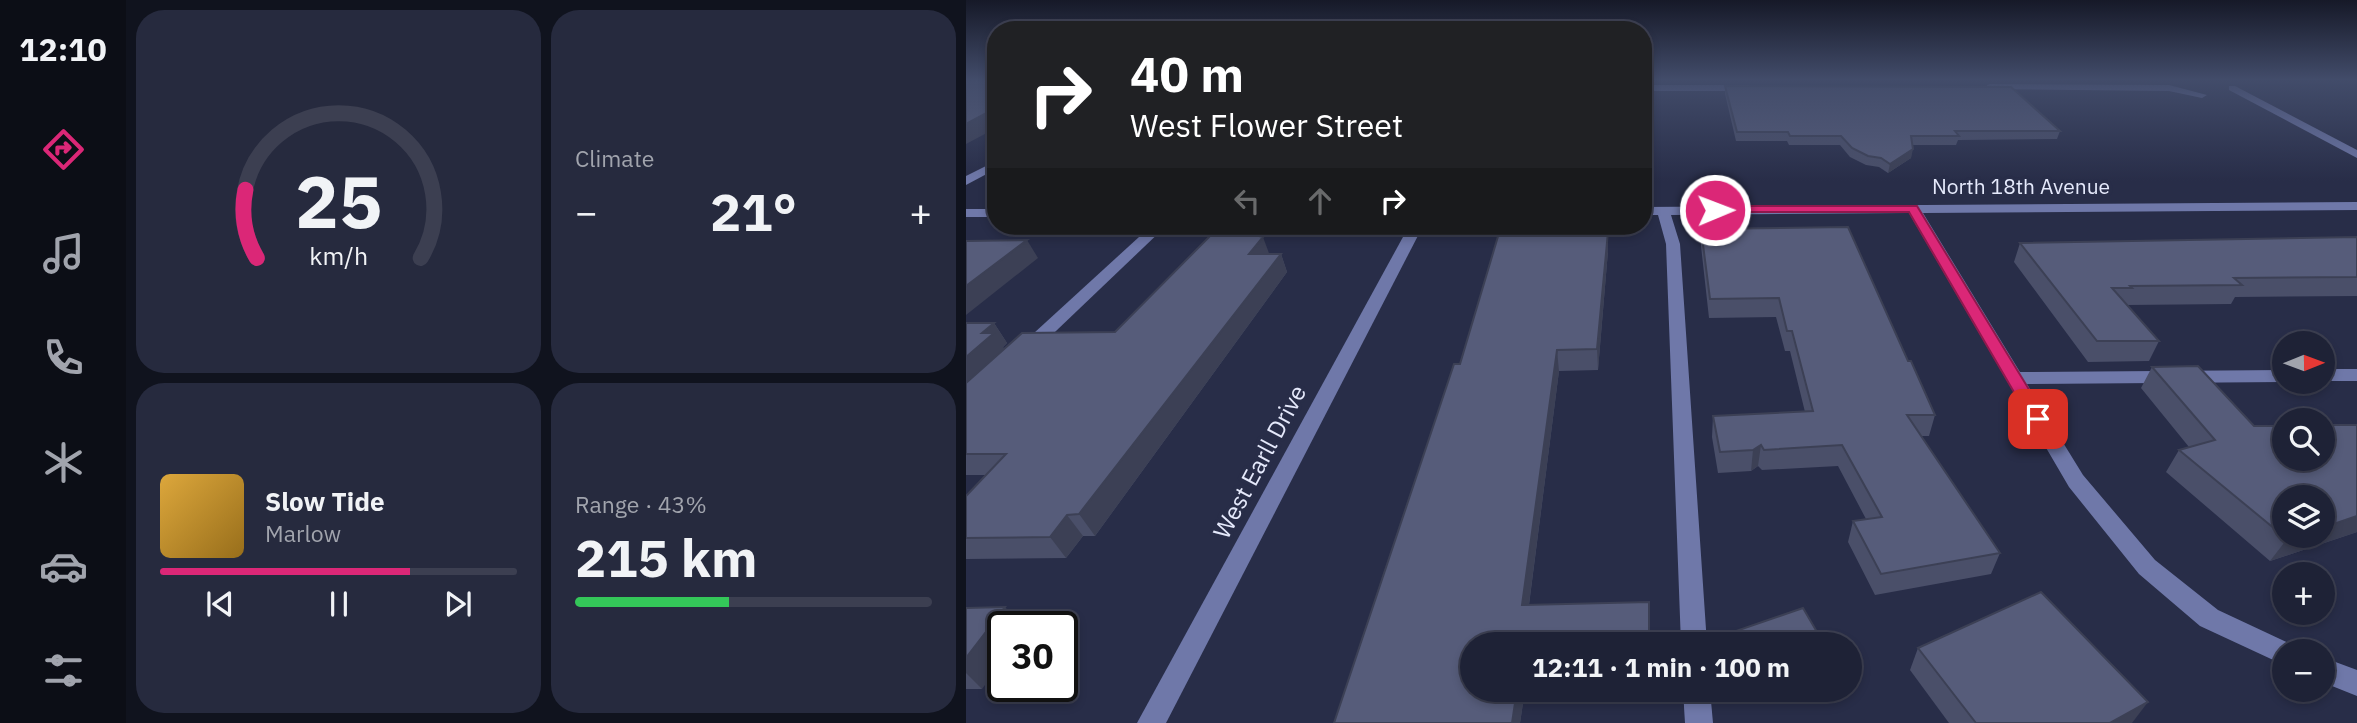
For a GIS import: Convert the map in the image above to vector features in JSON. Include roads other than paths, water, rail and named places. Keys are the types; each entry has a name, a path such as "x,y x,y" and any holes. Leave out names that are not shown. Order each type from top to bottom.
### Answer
{"street":[{"path":"2280,114 2357,155"},
{"path":"966,181 987,169"},
{"name":"North 18th Avenue","path":"1653,211 2357,206"},
{"path":"1913,208 2076,481 2147,567 2208,618 2272,647"},
{"path":"1653,211 1673,244 1694,632"},
{"path":"966,213 987,213"},
{"path":"1018,357 1149,235"},
{"name":"West Earll Drive","path":"1151,723 1411,235"},
{"path":"2335,375 2357,375"},
{"path":"2013,378 2272,376"},
{"path":"2335,674 2357,683"},
{"path":"1698,702 1699,723"}]}
